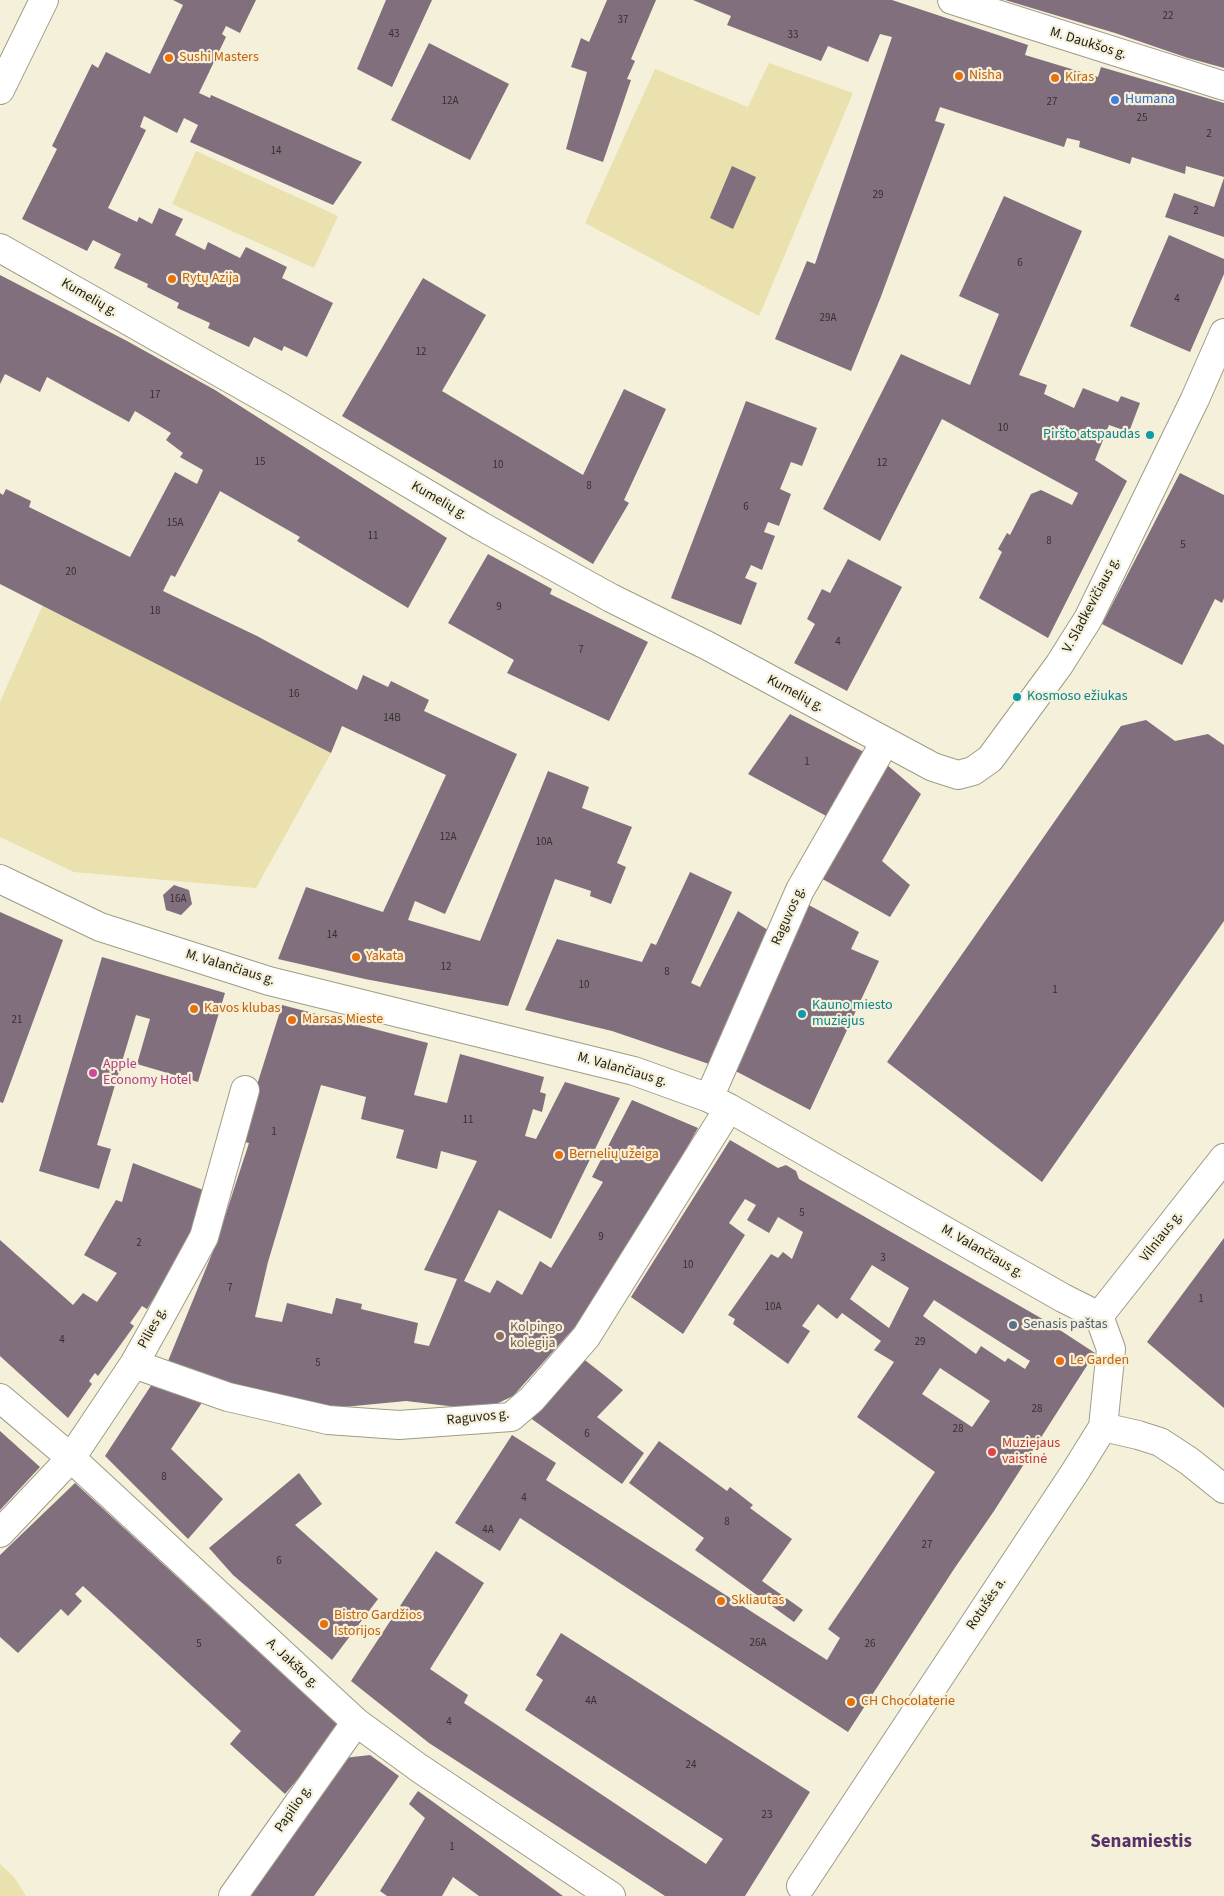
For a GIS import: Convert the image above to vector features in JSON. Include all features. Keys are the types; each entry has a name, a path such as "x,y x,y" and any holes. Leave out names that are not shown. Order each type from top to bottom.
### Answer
{"street":[{"path":"0,90 44,0"},
{"name":"M. Daukšos g.","path":"952,0 1224,86"},
{"name":"Kumelių g.","path":"0,248 268,400 480,526 611,598 708,646 885,742"},
{"name":"V. Sladkevičiaus g.","path":"885,742 933,767 958,775 973,771 990,759 1059,665 1088,619 1195,400 1224,333"},
{"name":"Raguvos g.","path":"134,1364 228,1397 328,1420 400,1425 511,1417 532,1400 586,1337 719,1103 800,890 885,742"},
{"name":"M. Valančiaus g.","path":"0,879 100,926 269,981 634,1071 719,1103 1063,1298 1099,1316"},
{"name":"Pilies g.","path":"0,1533 71,1458 134,1364 204,1237 245,1090"},
{"name":"Vilniaus g.","path":"1099,1316 1224,1158"},
{"path":"1099,1316 1111,1349 1103,1427 1160,1442 1190,1461 1224,1488"},
{"name":"A. Jakšto g.","path":"0,1398 71,1458 356,1722 419,1768 611,1896"},
{"name":"Rotušės a.","path":"798,1891 1103,1427"},
{"name":"Papilio g.","path":"233,1896 356,1722"}],"shaded area":[{"path":"769,63 853,93 759,316 585,223 655,69 748,107"},
{"path":"196,151 338,216 314,268 172,204"},
{"path":"43,605 331,753 256,888 74,872 0,837 0,702"},
{"path":"0,1864 14,1877 26,1896 0,1896"}],"building":[{"path":"173,0 256,0 240,33 226,26 222,34 226,37 199,93 210,98 211,95 362,162 333,205 190,142 198,125 184,118 177,133 144,116 140,127 146,130 108,208 137,222 139,217 152,224 159,208 183,219 175,235 205,250 208,242 240,258 246,247 287,267 282,278 333,303 307,357 284,346 282,351 254,337 249,347 208,328 210,323 177,308 179,303 147,287 148,284 114,268 121,254 93,240 87,251 22,219 57,149 52,146 92,64 98,68 106,52 150,74 183,5"},
{"path":"386,0 432,0 392,87 357,69"},
{"path":"607,0 656,0 631,59 635,61 627,79 631,80 603,162 566,149 587,72 571,67 581,38 589,42"},
{"path":"693,0 892,0 1028,45 1025,55 1098,77 1101,67 1224,103 1224,177 1186,166 1185,174 1132,157 1130,164 1079,147 1080,141 1067,138 1064,147 940,107 935,121 945,124 851,371 775,339 807,261 815,264 892,37 880,34 868,62 828,46 821,61 727,25 731,16"},
{"path":"1005,0 1224,0 1224,68 1188,58 1115,33"},
{"path":"429,43 509,84 470,160 391,120"},
{"path":"732,166 756,177 733,229 710,218"},
{"path":"1224,178 1224,237 1165,217 1174,193 1214,207"},
{"path":"1004,196 1082,231 1019,375 1047,385 1044,394 1074,408 1083,388 1118,402 1121,396 1140,403 1129,432 1109,425 1095,460 1127,481 1048,638 979,598 1002,552 998,549 1007,533 1010,535 1031,494 1041,490 1072,505 1078,493 942,419 880,541 823,509 901,354 970,385 999,314 959,296"},
{"path":"1169,235 1224,259 1224,274 1190,352 1130,326"},
{"path":"0,275 127,341 215,390 447,538 408,608 297,541 300,537 220,491 175,577 171,575 163,591 257,636 357,690 363,675 388,687 391,681 429,700 424,711 517,754 445,914 415,901 408,920 480,941 548,771 589,787 582,808 632,827 617,863 626,867 611,904 590,896 591,891 555,879 508,1006 365,979 278,959 306,887 383,912 446,775 342,726 331,753 0,584 0,493 3,495 6,489 31,501 29,507 130,557 175,472 197,484 203,470 180,457 183,453 166,440 171,433 135,411 129,422 47,377 40,392 5,374 0,384"},
{"path":"423,278 486,315 442,391 583,475 624,389 666,409 624,500 629,503 593,564 342,416"},
{"path":"746,401 817,428 802,466 791,462 780,489 791,494 779,526 768,522 764,532 775,536 762,570 751,565 745,578 757,583 741,625 671,598"},
{"path":"1180,473 1224,495 1224,598 1222,603 1215,599 1182,665 1102,624"},
{"path":"488,554 552,589 550,594 648,642 609,721 507,673 514,660 448,623"},
{"path":"848,559 902,587 847,691 794,663 815,624 807,619 822,589 830,593"},
{"path":"790,714 864,752 830,818 748,774"},
{"path":"1146,720 1175,741 1208,734 1224,745 1224,921 1042,1182 887,1062 1121,726"},
{"path":"886,764 921,794 882,861 910,885 890,917 819,877"},
{"path":"690,872 732,892 691,983 700,987 738,911 771,932 712,1065 612,1031 525,1010 557,939 642,962 651,943 656,945"},
{"path":"174,885 189,890 192,904 181,915 166,910 163,895"},
{"name":"Kauno miesto muziejus","path":"805,903 859,932 851,949 879,961 810,1110 726,1066"},
{"path":"0,912 63,940 3,1103 0,1102"},
{"name":"Apple Economy Hotel","path":"102,957 225,993 198,1082 137,1064 150,1019 136,1015 97,1145 111,1149 99,1189 39,1171"},
{"path":"282,1005 428,1043 414,1095 447,1103 460,1054 544,1077 540,1092 546,1094 542,1112 533,1109 525,1136 536,1139 565,1082 620,1098 551,1239 499,1210 464,1281 490,1293 497,1280 522,1295 540,1261 551,1268 603,1182 592,1177 632,1100 698,1128 652,1209 597,1297 575,1327 513,1396 494,1405 457,1407 406,1401 333,1408 211,1380 168,1361 216,1244 249,1143 240,1141","holes":["321,1085 366,1097 361,1119 404,1130 396,1158 437,1169 441,1151 477,1161 424,1270 457,1279 429,1346 414,1343 418,1323 361,1309 362,1304 336,1298 332,1314 287,1303 282,1322 255,1317 268,1262"]},
{"path":"730,1140 778,1168 786,1165 796,1171 799,1179 1046,1321 1095,1353 994,1511 848,1732 520,1518 500,1551 455,1523 512,1435 556,1463 546,1480 827,1660 840,1638 828,1629 935,1472 857,1417 894,1362 874,1350 881,1341 842,1313 837,1319 818,1304 802,1326 810,1331 788,1364 733,1324 735,1319 728,1315 771,1254 778,1258 783,1252 792,1259 803,1232 778,1217 769,1233 747,1220 756,1205 745,1199 729,1223 745,1235 683,1334 631,1297","holes":["872,1265 909,1288 889,1328 850,1299","934,1300 1030,1361 1025,1369 1008,1358 1005,1362 981,1346 976,1354 923,1316","940,1368 990,1401 972,1427 922,1394"]},
{"path":"133,1163 206,1191 194,1233 147,1309 142,1306 130,1323 134,1326 98,1376 95,1373 89,1381 92,1384 68,1418 0,1356 0,1240 73,1305 83,1293 97,1302 117,1273 84,1255 116,1200 122,1202"},
{"path":"1224,1238 1224,1408 1147,1342"},
{"path":"581,1357 623,1390 597,1417 644,1453 622,1484 529,1417"},
{"path":"154,1381 205,1398 171,1449 223,1499 188,1539 105,1456"},
{"path":"0,1431 40,1467 0,1510"},
{"path":"659,1441 727,1491 730,1487 753,1505 750,1508 792,1539 762,1581 803,1610 794,1622 695,1550 704,1538 629,1483"},
{"path":"299,1473 322,1504 295,1525 378,1599 332,1660 233,1575 209,1548"},
{"path":"75,1483 341,1728 285,1794 230,1744 241,1731 83,1586 75,1594 82,1601 68,1616 61,1609 18,1653 0,1637 0,1555"},
{"path":"436,1551 484,1583 430,1669 468,1695 464,1703 706,1864 723,1839 525,1710 543,1680 536,1675 561,1633 810,1792 745,1896 665,1896 429,1743 351,1681"},
{"path":"370,1755 399,1776 314,1896 251,1896 269,1866 344,1758"},
{"path":"418,1791 563,1896 479,1896 453,1877 442,1896 387,1896 380,1891 425,1818 409,1804"}],"place":[{"name":"Sushi Masters","path":"169,58"},
{"name":"Nisha","path":"959,76"},
{"name":"Kiras","path":"1055,78"},
{"name":"Humana","path":"1115,100"},
{"name":"Rytų Azija","path":"172,279"},
{"name":"Piršto atspaudas","path":"1150,435"},
{"name":"Kosmoso ežiukas","path":"1017,697"},
{"name":"Yakata","path":"356,957"},
{"name":"Kavos klubas","path":"194,1009"},
{"name":"Kauno miesto muziejus","path":"802,1014"},
{"name":"Marsas Mieste","path":"292,1020"},
{"name":"Apple Economy Hotel","path":"93,1073"},
{"name":"Bernelių užeiga","path":"559,1155"},
{"name":"Senasis paštas","path":"1013,1325"},
{"name":"Kolpingo kolegija","path":"500,1336"},
{"name":"Le Garden","path":"1060,1361"},
{"name":"Muziejaus vaistinė","path":"992,1452"},
{"name":"Skliautas","path":"721,1601"},
{"name":"Bistro Gardžios Istorijos","path":"324,1624"},
{"name":"CH Chocolaterie","path":"851,1702"}],"district":[{"name":"Senamiestis","path":"1141,1843"}]}
